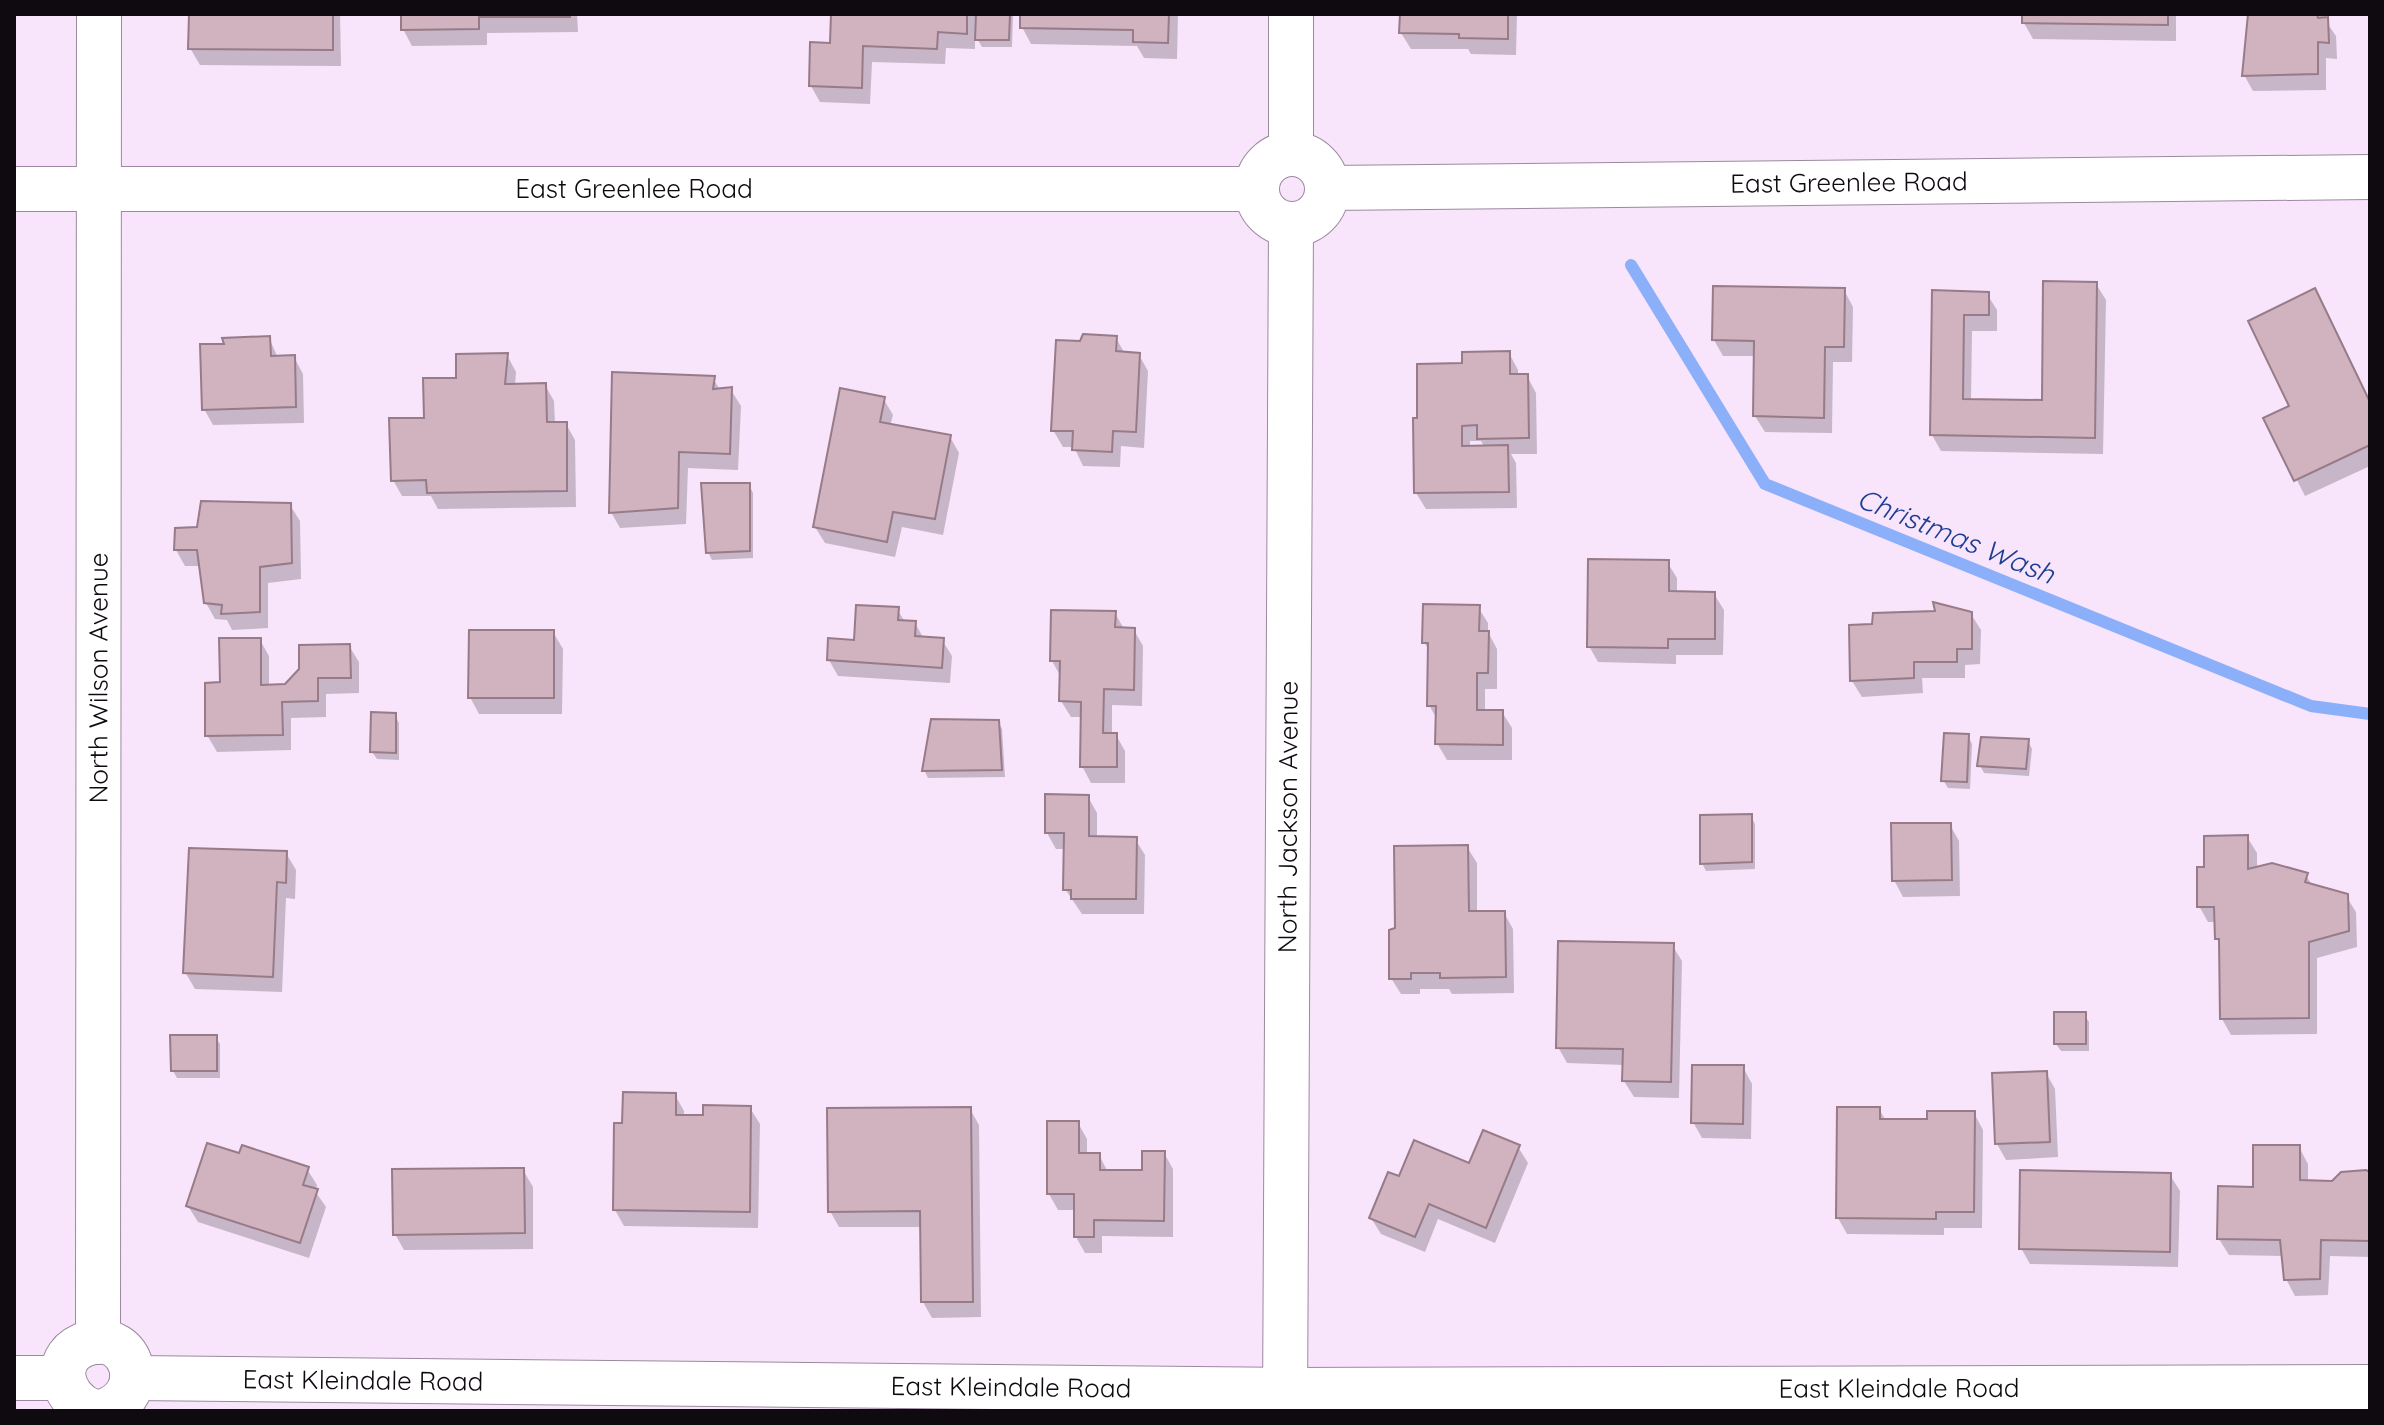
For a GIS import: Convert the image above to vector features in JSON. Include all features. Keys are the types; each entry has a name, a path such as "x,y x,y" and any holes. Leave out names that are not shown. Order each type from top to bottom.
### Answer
{"street":[{"name":"North Wilson Avenue","path":"98,1342 99,14"},
{"path":"1291,14 1291,154"},
{"path":"1291,154 1302,155 1320,168 1327,188 1321,210 1302,223 1291,224 1270,218 1263,210 1256,189 1263,168 1270,160 1291,154"},
{"name":"East Greenlee Road","path":"1327,188 2370,177"},
{"name":"East Greenlee Road","path":"14,189 1256,189"},
{"name":"North Jackson Avenue","path":"1285,1401 1291,224"},
{"path":"91,1411 72,1399 65,1390 64,1367 69,1357 87,1344 98,1342 109,1344 127,1357 133,1378 131,1390 124,1400 104,1411"},
{"path":"14,1378 63,1378"},
{"name":"East Kleindale Road","path":"133,1378 1285,1401 2370,1387"}],"building":[{"path":"189,14 333,14 333,50 188,49"},
{"path":"401,14 570,14 570,17 479,17 479,29 401,30"},
{"path":"831,14 967,14 967,34 938,32 937,49 863,46 862,88 809,86 810,42 830,43"},
{"path":"976,14 1010,14 1009,40 975,40"},
{"path":"1020,14 1169,14 1168,43 1133,42 1133,30 1020,28"},
{"path":"1400,14 1508,14 1508,39 1399,33"},
{"path":"2022,14 2168,14 2168,25 2022,23"},
{"path":"2248,14 2317,14 2318,18 2328,17 2329,43 2318,42 2318,74 2242,76"},
{"path":"2043,281 2097,282 2095,438 1930,435 1932,290 1989,292 1989,315 1964,315 1963,399 2042,400"},
{"path":"1713,286 1845,288 1844,347 1825,347 1824,418 1753,416 1754,341 1712,340"},
{"path":"2315,288 2370,402 2370,445 2294,481 2263,418 2289,406 2248,321"},
{"path":"1083,334 1117,336 1116,351 1140,353 1136,432 1113,431 1112,452 1072,450 1073,431 1051,431 1056,340 1080,341"},
{"path":"270,336 271,356 295,355 296,407 202,410 200,344 224,344 222,338"},
{"path":"1510,351 1510,374 1528,374 1529,438 1477,439 1477,425 1462,426 1462,446 1508,445 1509,492 1414,493 1413,418 1417,418 1417,364 1462,363 1462,352"},
{"path":"508,353 505,384 546,383 547,422 567,422 567,491 427,493 426,480 391,481 389,418 424,418 423,378 456,378 456,354"},
{"path":"612,372 715,376 713,389 732,387 730,454 679,452 678,508 609,513"},
{"path":"840,388 885,397 880,422 951,435 935,519 893,512 887,542 813,527"},
{"path":"701,483 750,483 750,551 706,553"},
{"path":"201,501 291,503 292,563 260,567 260,612 221,614 222,605 204,603 197,550 174,550 175,528 197,527"},
{"path":"1588,559 1669,560 1669,591 1715,592 1715,639 1668,639 1668,648 1587,647"},
{"path":"1933,602 1972,612 1972,649 1957,649 1957,662 1914,662 1914,678 1850,681 1849,625 1872,624 1873,613 1935,611"},
{"path":"1423,604 1480,605 1479,631 1489,631 1488,673 1477,673 1477,710 1503,710 1503,745 1435,744 1436,706 1427,706 1428,643 1422,643"},
{"path":"856,605 899,607 898,620 916,621 915,636 944,638 942,668 827,660 828,638 854,640"},
{"path":"1051,610 1116,611 1115,627 1135,628 1134,690 1104,689 1103,733 1117,733 1117,767 1080,767 1081,702 1059,701 1060,661 1050,661"},
{"path":"469,630 554,630 554,698 468,698"},
{"path":"219,638 261,638 261,685 285,684 299,669 299,645 350,644 351,678 318,678 318,701 282,702 283,735 205,736 205,683 220,682"},
{"path":"371,712 396,713 396,753 370,752"},
{"path":"931,719 999,720 1002,770 922,771"},
{"path":"1944,733 1969,734 1967,782 1941,781"},
{"path":"1981,737 2029,739 2026,769 1977,766"},
{"path":"1045,794 1089,795 1089,836 1137,837 1136,899 1071,899 1071,890 1063,890 1064,833 1045,833"},
{"path":"1752,814 1752,862 1700,864 1700,815"},
{"path":"1891,823 1951,823 1952,880 1892,881"},
{"path":"2248,835 2248,869 2272,863 2308,873 2305,882 2348,894 2349,931 2309,942 2309,1018 2220,1019 2219,939 2215,939 2214,907 2197,907 2197,867 2204,867 2204,836"},
{"path":"1468,845 1469,911 1505,911 1506,977 1440,978 1440,973 1411,973 1411,979 1389,979 1389,930 1395,928 1394,846"},
{"path":"189,848 287,851 286,883 277,882 273,977 183,973"},
{"path":"1558,941 1674,943 1671,1082 1622,1081 1623,1049 1556,1048"},
{"path":"2054,1012 2086,1012 2086,1044 2054,1044"},
{"path":"170,1035 217,1035 217,1071 171,1071"},
{"path":"1692,1065 1744,1065 1743,1124 1691,1123"},
{"path":"2047,1071 2050,1142 1995,1144 1992,1073"},
{"path":"623,1092 676,1093 676,1115 703,1115 703,1105 751,1106 750,1212 613,1210 614,1123 622,1123"},
{"path":"971,1107 973,1302 921,1302 920,1211 828,1212 827,1108"},
{"path":"1837,1107 1880,1107 1880,1119 1927,1119 1927,1111 1975,1111 1974,1212 1936,1212 1936,1219 1836,1218"},
{"path":"1047,1121 1079,1121 1079,1153 1100,1153 1100,1170 1142,1170 1142,1151 1165,1151 1164,1221 1094,1220 1094,1237 1074,1237 1074,1194 1047,1194"},
{"path":"1483,1130 1520,1145 1486,1228 1429,1204 1415,1237 1369,1218 1388,1172 1399,1176 1414,1140 1469,1163"},
{"path":"207,1143 239,1153 242,1145 309,1167 303,1185 318,1189 300,1243 186,1206"},
{"path":"2253,1145 2300,1145 2300,1180 2332,1181 2341,1172 2370,1172 2370,1241 2321,1240 2320,1279 2284,1280 2280,1240 2217,1239 2218,1186 2253,1187"},
{"path":"524,1168 525,1233 393,1235 392,1169"},
{"path":"2020,1170 2171,1173 2170,1252 2019,1249"}],"waterway":[{"name":"Christmas Wash","path":"1631,265 1765,484 2311,706 2370,714"}]}
